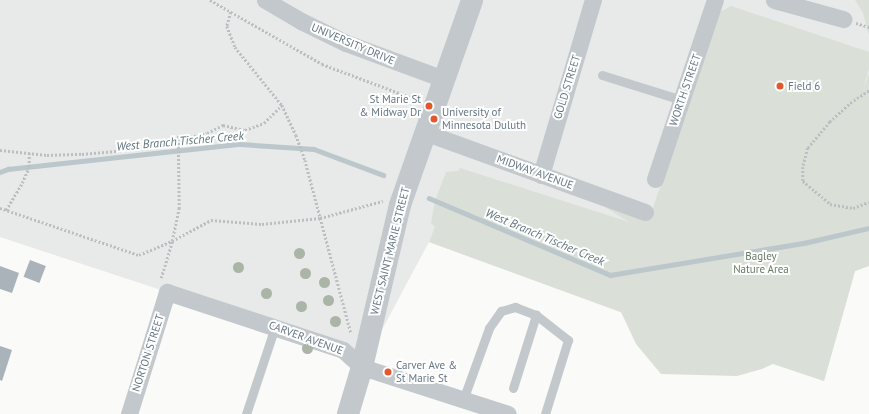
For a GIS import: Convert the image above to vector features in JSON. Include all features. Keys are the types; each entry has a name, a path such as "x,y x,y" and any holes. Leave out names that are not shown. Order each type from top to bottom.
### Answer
{"street":[{"name":"UNIVERSITY DRIVE","path":"265,0 301,21 346,43 444,79"},
{"name":"WEST SAINT MARIE STREET","path":"348,414 362,368 400,205 424,132 472,0"},
{"name":"GOLD STREET","path":"541,174 594,0"},
{"name":"WORTH STREET","path":"655,179 715,0"},
{"path":"774,0 843,19"},
{"name":"MIDWAY AVENUE","path":"424,132 645,212"},
{"name":"CARVER AVENUE","path":"168,292 344,350 362,368 508,414"},
{"name":"NORTON STREET","path":"129,414 168,292"}],"lane":[{"path":"602,75 682,100"},
{"path":"463,400 490,328 501,311 515,307 536,315 568,340 545,414"},
{"path":"513,388 536,315"},
{"path":"246,414 275,327"}],"path":[{"path":"210,0 322,64 420,101"},
{"path":"231,12 227,26 235,47 282,105 296,135 305,160 351,334"},
{"path":"869,91 852,102 830,122 808,148 803,167 803,181 830,204 853,208 869,202"},
{"path":"0,150 47,155 119,151 178,137 190,137 207,133 223,125 245,130 264,123 282,105"},
{"path":"168,292 161,278 172,241 179,208 178,137"},
{"path":"6,210 22,183 29,167 29,152"},
{"path":"0,208 139,255 172,241 210,220 262,224 320,218 386,200"}],"shaded area":[{"name":"University of Minnesota Duluth","path":"0,0 869,0 869,266 855,271 824,381 617,311 429,242 362,367 343,350 0,237"}],"green space":[{"path":"855,0 869,0 869,35 863,13"},
{"name":"Bagley Nature Area","path":"731,6 869,52 869,69 863,89 869,74 869,266 855,271 824,381 773,364 762,369 737,376 661,374 636,344 621,312 429,242 435,227 431,223 435,201 446,172 458,171 460,168 629,222 605,207 555,189 552,174 653,208 720,12"}],"building":[{"path":"30,260 46,266 39,283 24,277"},
{"path":"0,266 19,273 12,293 0,289"},
{"path":"0,346 12,350 2,381 0,380"}],"waterway":[{"name":"West Branch Tischer Creek","path":"0,172 8,169 240,144 314,149 383,175"},
{"name":"West Branch Tischer Creek","path":"429,198 610,275 804,243 869,228"}],"place":[{"name":"Field 6","path":"780,86"},
{"name":"St Marie St & Midway Dr","path":"429,106"},
{"name":"University of Minnesota Duluth","path":"434,119"},
{"name":"Carver Ave & St Marie St","path":"388,372"}]}
